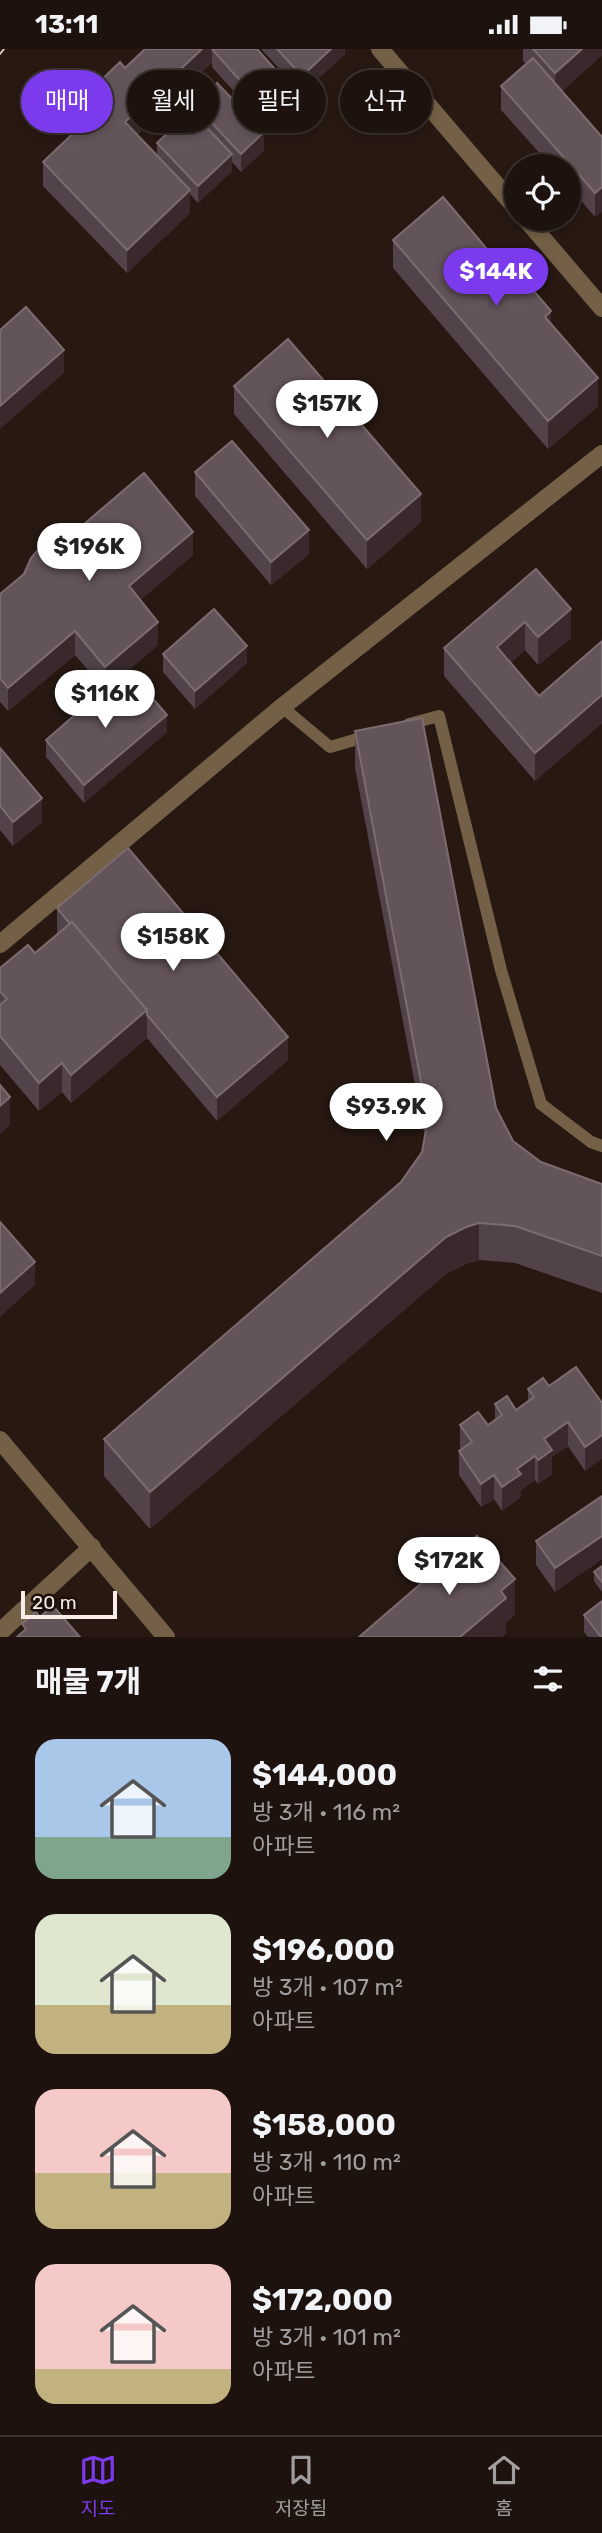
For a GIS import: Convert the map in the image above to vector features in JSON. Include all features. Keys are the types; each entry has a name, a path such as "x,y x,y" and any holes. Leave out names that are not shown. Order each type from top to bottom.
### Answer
{"street":[{"path":"380,49 504,194"},
{"path":"536,231 602,308"},
{"path":"0,944 282,707 602,454"},
{"path":"0,1440 166,1637"},
{"path":"0,1632 92,1547"}],"lane":[{"path":"282,707 330,747 439,716 501,970 541,1104 590,1142 602,1146"}],"building":[{"path":"145,49 202,49 180,70 127,70 127,133 136,133 190,190 127,250 43,162 73,133 113,133 112,70 120,62 125,68"},
{"path":"212,49 257,49 276,70 233,70 233,73"},
{"path":"277,49 331,49 308,70 296,70"},
{"path":"533,49 582,49 555,73"},
{"path":"533,58 602,137 602,187 595,193 581,177 581,154 561,154 501,86"},
{"path":"219,85 233,100 233,133 263,133 241,154 219,131"},
{"path":"168,133 212,133 232,154 198,186 157,143"},
{"path":"443,197 503,268 509,262 551,311 545,317 598,378 548,421 393,240"},
{"path":"26,307 64,350 0,406 0,330"},
{"path":"288,339 421,494 367,540 234,386"},
{"path":"232,441 309,530 271,562 195,472"},
{"path":"144,473 193,532 129,586 158,622 105,667 75,631 8,688 0,678 0,594 24,574 31,558 43,544 58,535 77,530"},
{"path":"536,569 571,609 538,637 525,622 497,647 539,696 602,641 602,695 535,753 444,648"},
{"path":"214,609 247,646 195,691 163,654"},
{"path":"136,679 167,715 84,785 46,740 101,692 110,703"},
{"path":"422,718 496,1108 513,1141 541,1162 602,1184 602,1256 515,1226 479,1223 446,1237 150,1492 104,1439 401,1182 422,1152 428,1119 355,731"},
{"path":"0,748 42,798 13,822 0,806"},
{"path":"128,848 288,1037 217,1097 147,1015 147,1010 57,908"},
{"path":"72,922 147,1010 71,1075 62,1063 39,1083 0,1036 0,1005 7,999 0,991 0,968 28,945 35,953"},
{"path":"0,1085 10,1097 0,1106"},
{"path":"0,1222 35,1262 0,1293"},
{"path":"576,1367 602,1403 602,1435 585,1447 568,1422 544,1439 552,1450 538,1460 535,1456 517,1469 521,1474 502,1487 494,1475 481,1484 459,1451 472,1442 460,1425 478,1412 488,1425 502,1415 495,1404 507,1396 516,1410 534,1397 528,1389 543,1378 549,1386"},
{"path":"602,1496 602,1536 555,1568 536,1541"},
{"path":"477,1536 515,1579 501,1591 506,1598 460,1637 359,1637 432,1574 425,1566 437,1556 444,1564"},
{"path":"602,1566 602,1582 594,1572"},
{"path":"602,1601 602,1637 601,1637 584,1615"},
{"path":"53,1606 80,1637 17,1637 26,1629 22,1624 36,1612 40,1617"}],"tram line":[{"path":"0,54 4,49"}]}
